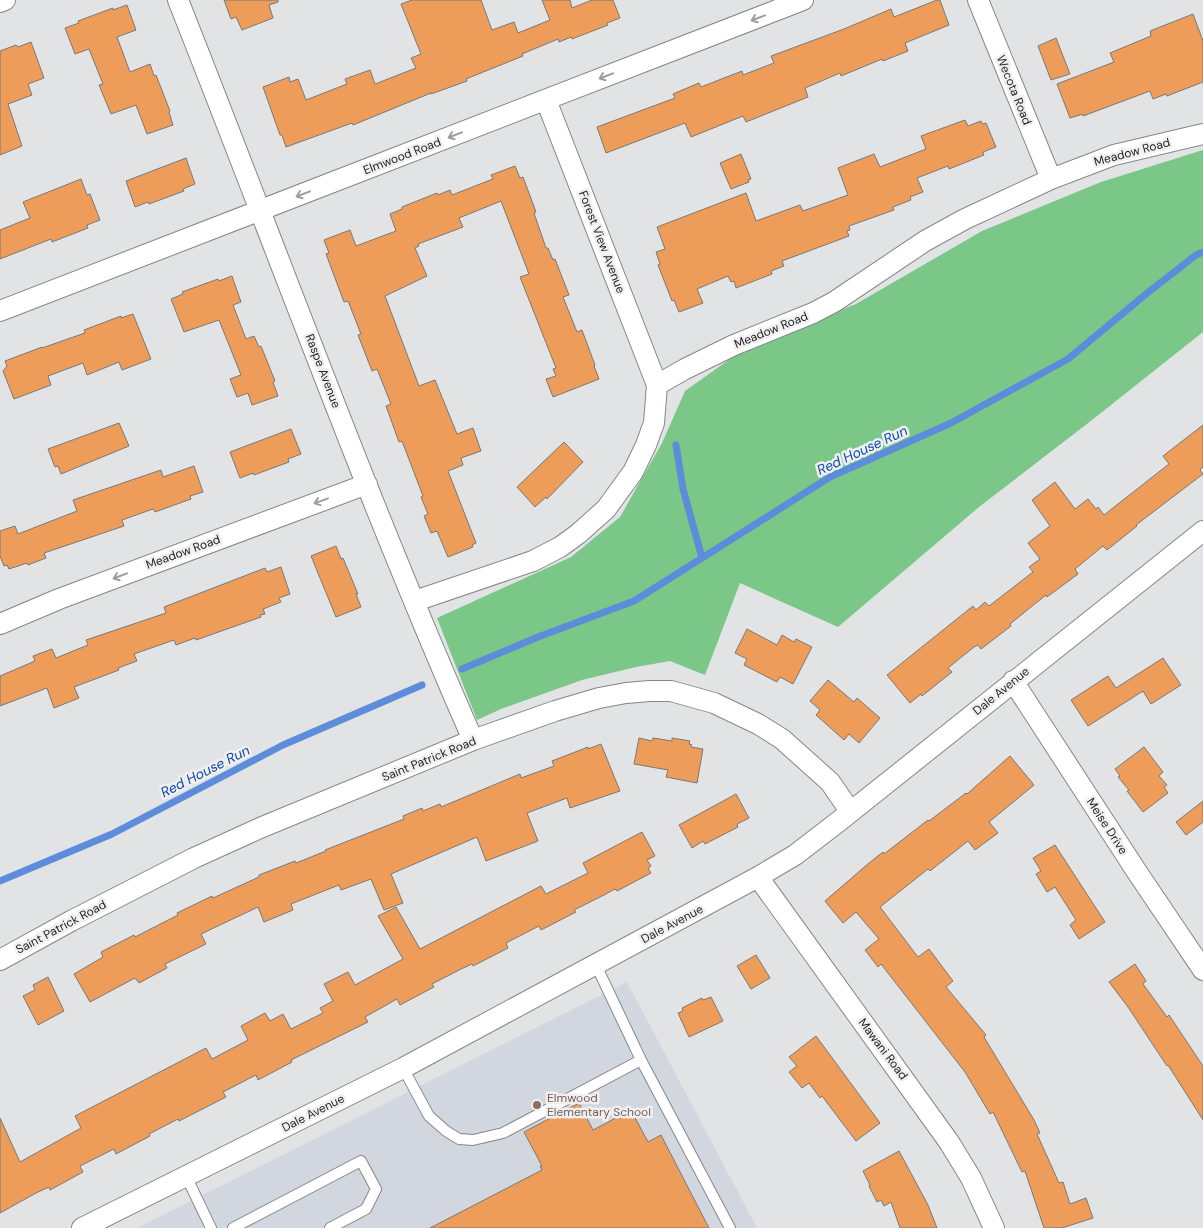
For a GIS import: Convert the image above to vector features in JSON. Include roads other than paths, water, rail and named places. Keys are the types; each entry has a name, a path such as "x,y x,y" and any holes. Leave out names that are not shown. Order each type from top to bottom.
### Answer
{"street":[{"path":"0,2 5,0"},
{"name":"Raspe Avenue","path":"178,0 367,484 473,740"},
{"name":"Elmwood Road","path":"0,311 803,0"},
{"name":"Wecota Road","path":"978,0 1051,179"},
{"name":"Forest View Avenue","path":"546,100 657,385"},
{"name":"Meadow Road","path":"657,385 734,345 813,313 834,302 925,241 965,219 1051,179 1114,155 1203,134"},
{"path":"415,601 533,561 560,547 578,534 606,509 633,472 654,423 657,385"},
{"name":"Meadow Road","path":"0,624 76,592 367,484"},
{"name":"Dale Avenue","path":"82,1228 403,1068 596,966 758,877 794,855 943,739 1013,681 1203,531"},
{"name":"Meise Drive","path":"1013,681 1203,970"},
{"name":"Saint Patrick Road","path":"0,960 194,858 260,828 473,740 598,698 650,690 671,691 714,703 758,724 782,739 830,782 850,811"},
{"name":"Mawani Road","path":"758,877 949,1142 971,1178 994,1228"}],"lane":[{"path":"596,966 641,1060 730,1228"},
{"path":"403,1068 429,1116 446,1131 459,1139 473,1140 503,1133 641,1060"},
{"path":"233,1228 361,1161 376,1189 366,1209 330,1228"},
{"path":"186,1176 211,1228"}],"waterway":[{"name":"Red House Run","path":"462,669 538,637 634,601 830,477 951,423 1068,359 1146,294 1196,255 1203,252"},
{"path":"676,445 683,489 702,558"},
{"name":"Red House Run","path":"0,881 112,834 283,745 422,685"}],"place":[{"name":"Elmwood Elementary School","path":"537,1105"}]}
